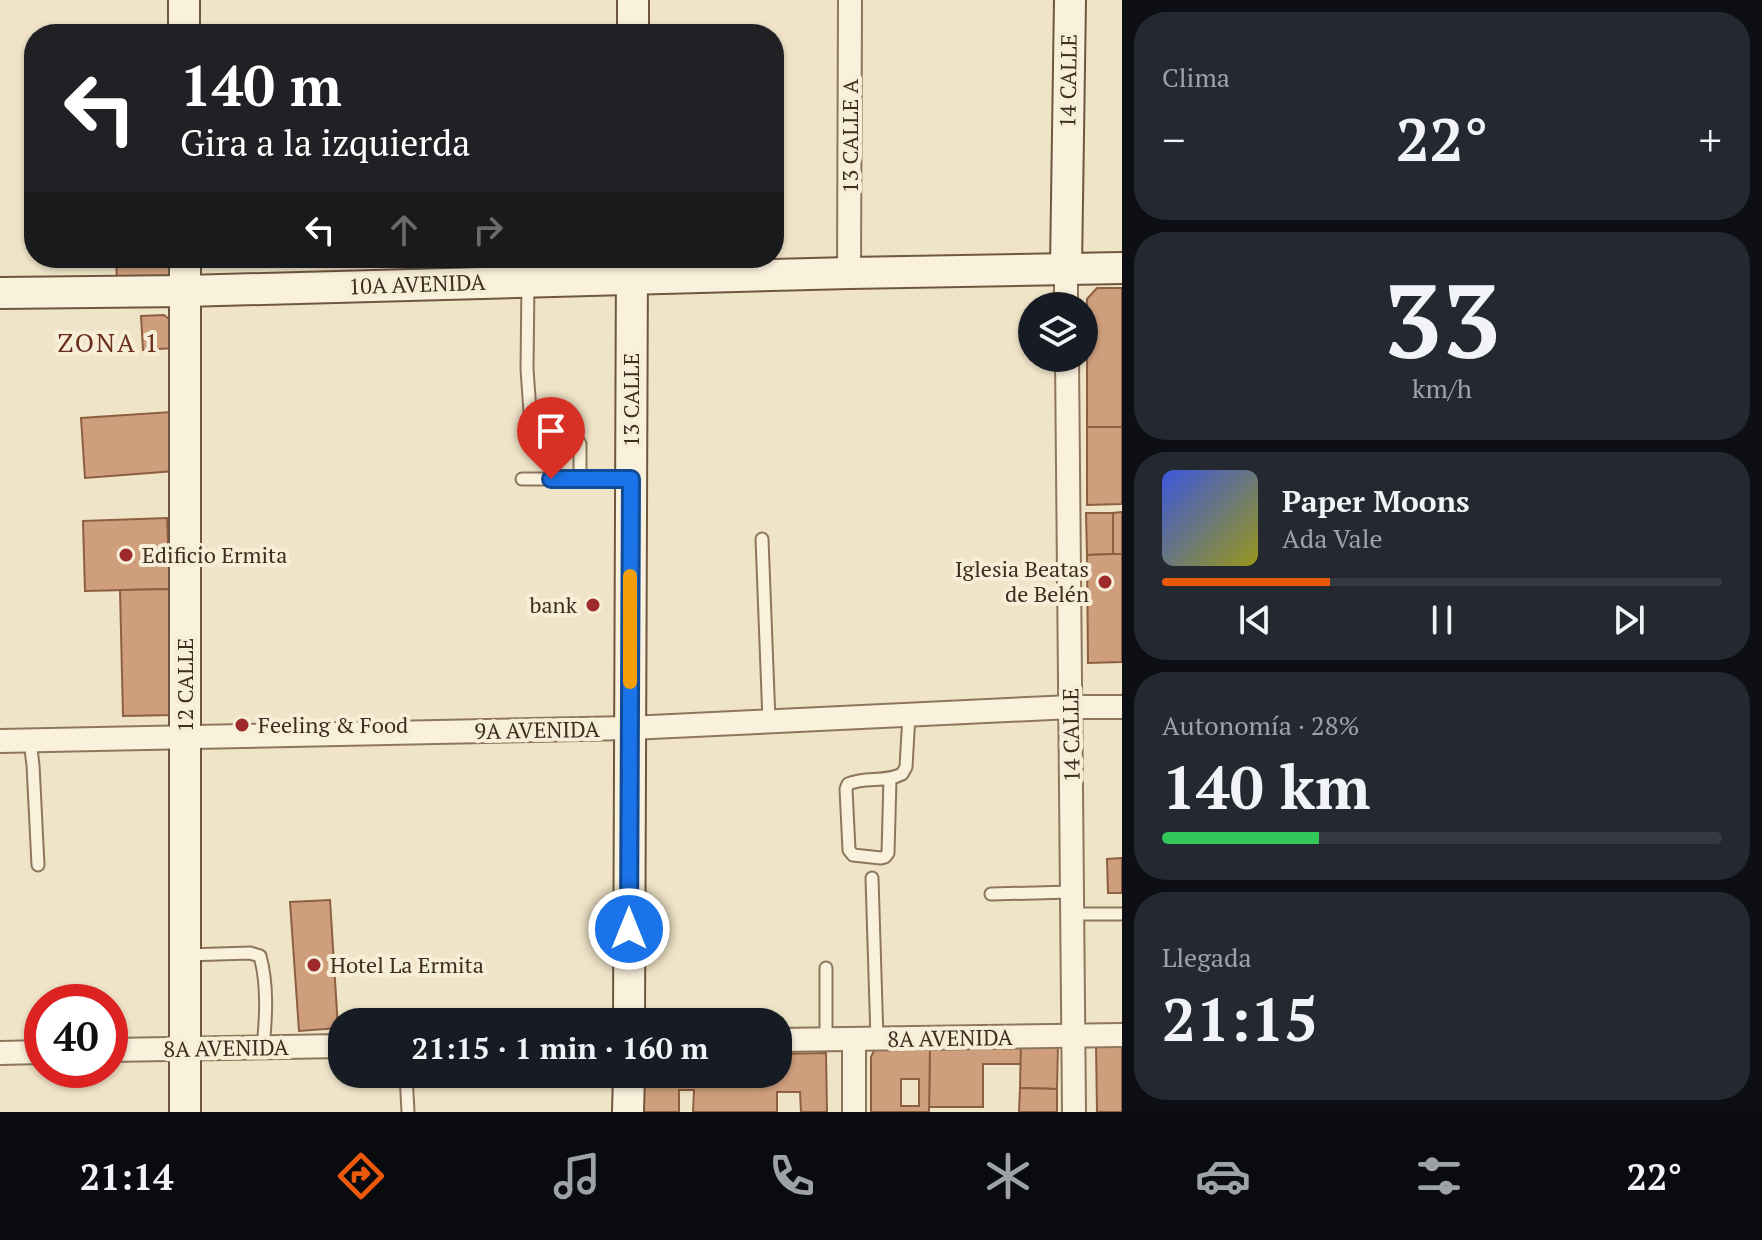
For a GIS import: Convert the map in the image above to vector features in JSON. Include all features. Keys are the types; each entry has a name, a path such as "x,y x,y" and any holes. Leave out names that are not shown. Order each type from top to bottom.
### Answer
{"street":[{"path":"184,0 184,24"},
{"path":"633,0 633,24"},
{"name":"13 CALLE A","path":"849,273 850,0"},
{"name":"14 CALLE","path":"1066,292 1070,0"},
{"name":"12 CALLE","path":"185,268 185,1112"},
{"name":"10A AVENIDA","path":"0,293 528,281 632,269 849,273 1122,268"},
{"name":"13 CALLE","path":"629,1008 632,269"},
{"name":"14 CALLE","path":"1067,372 1074,1112"},
{"name":"9A AVENIDA","path":"0,741 630,728 1122,707"},
{"name":"8A AVENIDA","path":"792,1040 1122,1035"},
{"path":"854,1039 854,1112"},
{"name":"8A AVENIDA","path":"128,1050 328,1046"},
{"path":"0,1053 24,1052"},
{"path":"628,1112 629,1088"}],"lane":[{"path":"528,281 527,369 531,426 537,435 576,437 580,444 580,480"},
{"path":"522,479 631,479"},
{"path":"762,539 769,721"},
{"path":"890,779 888,853 881,858 853,855 849,850 848,784 890,779 902,774 906,767 909,715"},
{"path":"30,741 38,865"},
{"path":"872,878 877,1039"},
{"path":"991,894 1073,903 1122,914"},
{"path":"185,955 250,953 260,956 265,1009 263,1047"},
{"path":"826,968 826,1039"},
{"path":"407,1088 408,1112"}],"building":[{"path":"116,268 173,268 174,280 117,282"},
{"path":"1097,288 1122,288 1122,427 1087,427 1087,372 1098,372 1098,292 1093,292"},
{"path":"164,315 173,322 175,348 143,350 141,316"},
{"path":"171,412 175,471 85,478 81,418"},
{"path":"1087,427 1122,427 1122,504 1087,505"},
{"path":"1122,512 1122,554 1113,554 1113,513"},
{"path":"1086,513 1113,513 1113,554 1087,555"},
{"name":"Edificio Ermita","path":"167,518 170,589 85,591 83,521"},
{"name":"Iglesia Beatas de Belén","path":"1122,554 1122,662 1088,663 1087,555"},
{"path":"170,589 173,715 123,716 120,590"},
{"path":"1122,858 1122,893 1108,893 1107,859"},
{"name":"Hotel La Ermita","path":"330,900 337,1008 328,1008 328,1029 299,1031 290,902"},
{"path":"1021,1043 1021,1064 983,1064 983,1107 929,1107 930,1044"},
{"path":"1021,1043 1058,1044 1057,1089 1020,1088"},
{"path":"1122,1043 1122,1112 1097,1112 1096,1044"},
{"path":"877,1044 930,1044 929,1112 871,1112 871,1057","holes":["901,1079 919,1079 919,1106 901,1106"]},
{"path":"826,1053 827,1112 801,1112 800,1092 777,1092 777,1112 693,1112 694,1090 679,1090 679,1112 643,1112 643,1088 792,1088 792,1054"},
{"path":"1020,1088 1057,1089 1057,1112 1019,1112"}],"slow traffic":[{"path":"630,576 630,682"}],"place":[{"name":"Edificio Ermita","path":"126,555"},
{"name":"Iglesia Beatas de Belén","path":"1105,582"},
{"name":"bank","path":"593,605"},
{"name":"Feeling & Food","path":"242,725"},
{"name":"Hotel La Ermita","path":"314,965"}],"district":[{"name":"ZONA 1","path":"109,343"}],"route":[{"path":"551,479 631,479 629,929"}]}
